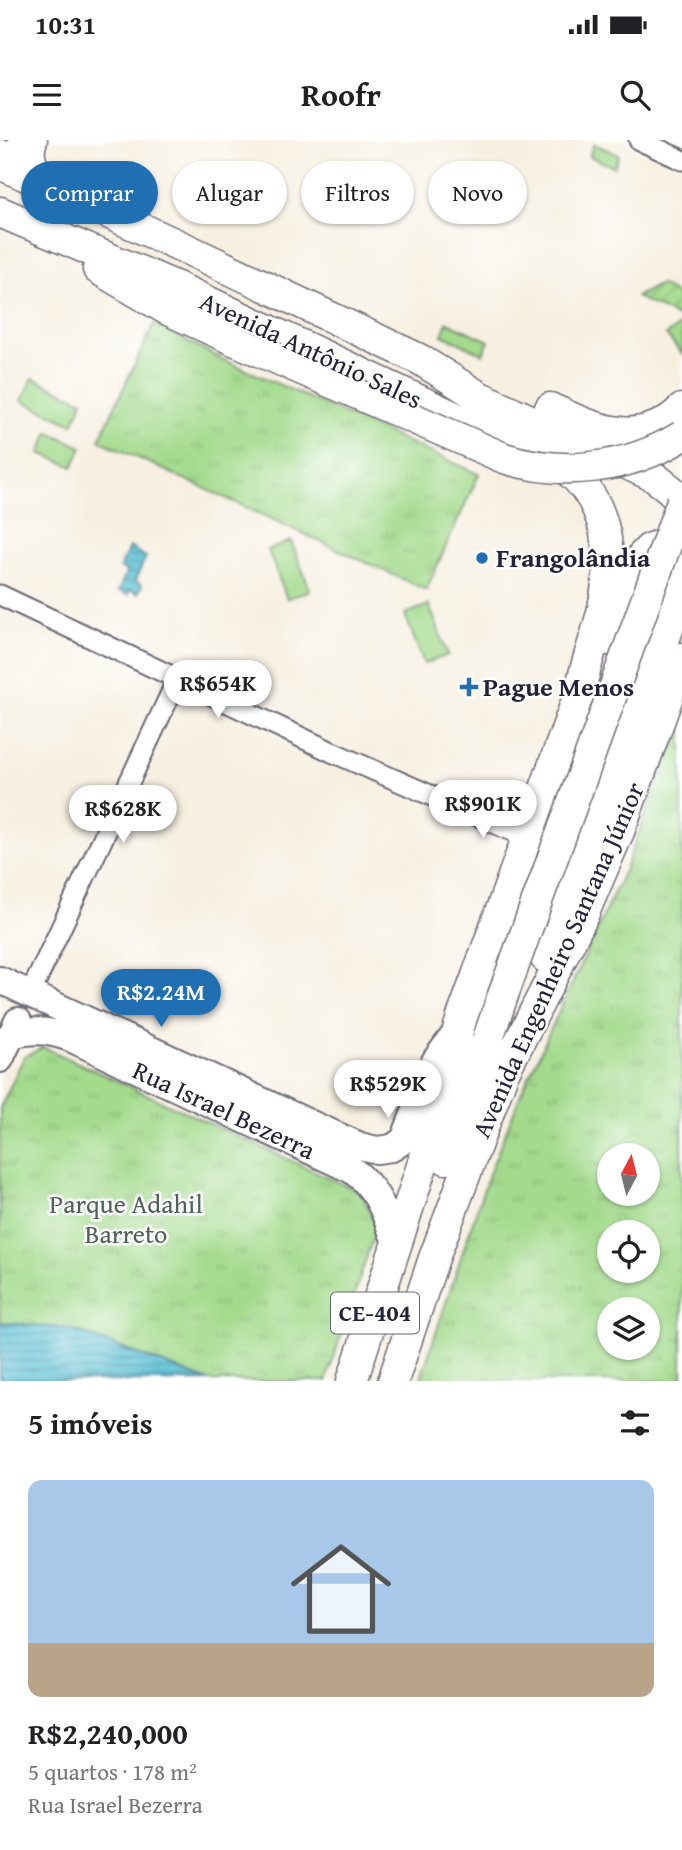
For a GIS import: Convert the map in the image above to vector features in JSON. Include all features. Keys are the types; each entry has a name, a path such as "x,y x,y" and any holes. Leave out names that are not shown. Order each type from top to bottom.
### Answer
{"main road":[{"path":"31,161 29,148 32,140"},
{"name":"Avenida Antônio Sales","path":"0,164 21,174"},
{"path":"5,215 141,296 236,341 491,453 527,465 600,467 664,447 682,436"},
{"name":"Avenida Antônio Sales","path":"5,215 177,287 566,469 586,488 601,515"},
{"name":"Avenida Antônio Sales","path":"132,224 419,359"},
{"path":"419,359 488,379 557,411 613,432 626,434 649,429 672,418 682,409"},
{"path":"419,359 480,397 653,476 682,503"},
{"name":"Avenida Engenheiro Santana Júnior","path":"397,1245 423,1214 432,1195 682,503"},
{"name":"Avenida Engenheiro Santana Júnior","path":"352,1381 454,1067 458,1030 580,692 585,666 603,610 608,577 606,532 601,515"},
{"path":"580,692 601,671 643,555 649,549 662,544 671,550 674,566 670,586 636,674 627,728"},
{"path":"503,1074 627,728 651,677 682,590"},
{"name":"Avenida Engenheiro Santana Júnior","path":"393,1381 434,1258 503,1074 580,922 615,841 682,658"}],"street":[{"path":"0,149 14,149 19,140"},
{"path":"639,140 682,160"},
{"path":"0,596 332,752 528,838"},
{"path":"0,1059 178,678"},
{"name":"Rua Israel Bezerra","path":"0,981 360,1146 377,1150 391,1148 404,1140 435,1061 458,1030"},
{"name":"Rua Israel Bezerra","path":"11,1035 29,1030 45,1030 70,1038 352,1170 366,1180 377,1198 397,1245"}],"green space":[{"path":"594,144 619,155 614,167 589,156"},
{"path":"660,284 682,298 682,319 636,297"},
{"path":"447,322 489,341 483,354 442,335"},
{"path":"154,324 224,360 479,474 426,590 99,440"},
{"path":"682,324 682,354 666,335"},
{"path":"32,378 83,401 73,424 22,401"},
{"path":"49,432 82,447 73,467 40,453"},
{"path":"291,541 310,590 287,599 268,550"},
{"path":"429,605 448,655 424,664 405,614"},
{"path":"682,720 682,1381 420,1381 487,1179 521,1094 624,871"},
{"name":"Parque Adahil Barreto","path":"43,1047 360,1192 377,1225 326,1381 209,1381 71,1329 0,1322 0,1108 24,1057"}],"water":[{"path":"129,547 146,557 135,581 142,585 138,594 130,590 128,595 118,591 127,571 120,568"},
{"path":"0,1322 71,1329 209,1381 0,1381"}],"place":[{"name":"Frangolândia","path":"482,558"},
{"name":"Pague Menos","path":"469,687"}]}
